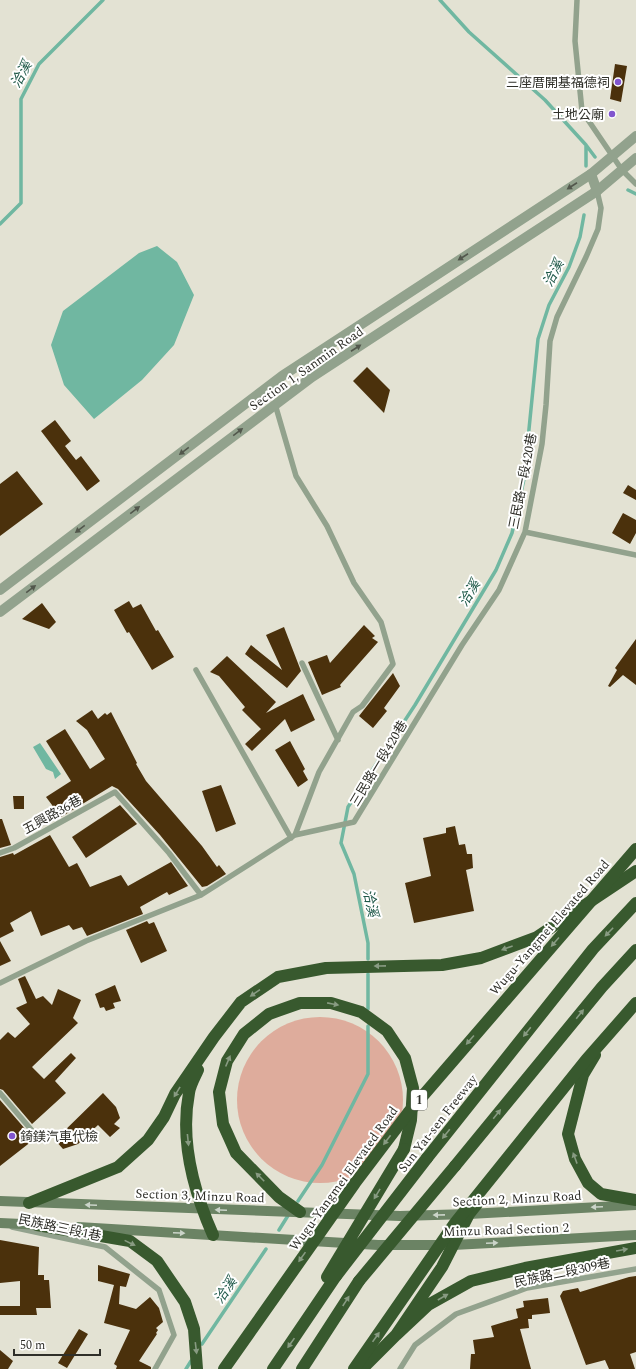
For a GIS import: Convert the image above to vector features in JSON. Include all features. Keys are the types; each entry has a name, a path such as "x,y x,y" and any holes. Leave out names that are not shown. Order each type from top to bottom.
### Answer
{"highway":[{"name":"Wugu-Yangmei Elevated Road","path":"224,1369 355,1183 408,1113 636,849"},
{"path":"29,1203 118,1168 148,1140 164,1117 175,1094 214,1036 241,1002 278,977 326,968 442,965 481,958 537,937 636,870"},
{"name":"Sun Yat-sen Freeway","path":"332,1277 593,948 636,904"},
{"path":"302,1369 360,1281 602,987 636,950"},
{"path":"396,1335 442,1267 469,1214 490,1185 600,1047 636,996"},
{"path":"273,1369 301,1329 332,1277 404,1149 412,1120 413,1088 405,1058 387,1031 361,1012 331,1003 300,1003 269,1014 244,1034 227,1061 219,1092 223,1124 236,1153 279,1197 300,1212"},
{"path":"354,1369 455,1223 586,1060 636,1003"},
{"path":"213,1235 202,1209 190,1164 186,1121 189,1091 214,1036"},
{"path":"600,1047 583,1076 568,1134 574,1160 588,1183 601,1194 636,1200"},
{"path":"37,1225 130,1241 157,1261 185,1302 194,1329 197,1369"},
{"path":"362,1369 428,1305 471,1281 526,1268 636,1248"}],"main road":[{"name":"Section 3, Minzu Road","path":"0,1201 400,1216"},
{"name":"Section 2, Minzu Road","path":"400,1216 469,1214 636,1205"},
{"path":"0,1224 213,1235"},
{"name":"Minzu Road Section 2","path":"213,1235 378,1245 453,1245 636,1235"}],"street":[{"name":"Section 1, Sanmin Road","path":"0,590 282,376 591,174 636,136"},
{"name":"Section 1, Sanmin Road","path":"0,612 318,373 597,191 636,158"},
{"path":"591,174 597,191"}],"lane":[{"path":"577,0 575,41 582,111 612,157 636,184"},
{"name":"三民路一段420巷","path":"293,837 354,822 462,645 499,590 525,532 542,444 550,342 557,317 598,229 601,208 597,191"},
{"path":"0,983 86,942 201,895 293,837 319,772 353,712 362,706 393,664 381,622 354,583 327,526 296,476 276,404"},
{"path":"525,532 636,555"},
{"path":"302,663 338,740"},
{"path":"196,670 293,837"},
{"name":"五興路36巷","path":"0,853 14,848 115,792 169,853 201,895"},
{"path":"0,1093 40,1140"},
{"name":"民族路三段1巷","path":"0,1224 105,1247 159,1290 174,1335 154,1369"},
{"name":"民族路二段309巷","path":"400,1369 415,1345 456,1314 527,1288 636,1269"}],"shaded area":[{"path":"312,1017 328,1017 352,1023 379,1041 397,1068 402,1084 402,1116 397,1132 379,1159 366,1169 344,1180 328,1183 312,1183 288,1177 267,1164 256,1153 243,1132 240,1124 237,1108 237,1092 243,1068 256,1047 267,1036 288,1023 296,1020"}],"water":[{"path":"157,246 177,262 194,295 174,345 142,380 94,419 64,385 51,345 63,311 139,253"},
{"path":"40,743 61,774 55,779 53,772 46,769 33,747"}],"building":[{"name":"三座厝開基福德祠","path":"615,64 627,66 621,102 610,99"},
{"path":"367,367 390,390 384,413 353,381"},
{"path":"55,420 71,441 65,446 76,460 81,456 100,481 87,491 41,431"},
{"path":"17,471 43,504 0,536 0,484"},
{"path":"628,485 636,490 636,500 623,493"},
{"path":"623,513 636,520 636,533 630,544 612,533"},
{"path":"129,601 133,608 141,604 156,631 158,630 174,657 152,670 129,632 127,633 114,610"},
{"path":"42,603 56,622 49,629 22,619"},
{"path":"364,625 375,636 372,638 378,642 340,685 341,687 322,695 308,662 327,655 330,663"},
{"path":"284,627 301,671 287,688 245,654 251,645 282,670 266,635"},
{"path":"636,639 636,685 623,675 610,687 608,686 617,670 615,668"},
{"path":"227,656 276,702 266,713 303,694 315,720 291,732 285,719 252,751 245,744 261,729 242,710 245,707 219,676 210,672"},
{"path":"393,673 400,686 384,708 387,711 373,728 359,716"},
{"path":"92,710 98,719 105,713 107,715 111,712 137,763 136,764 146,781 202,846 217,867 219,865 226,874 207,886 202,887 160,835 118,789 112,786 61,817 46,797 71,781 46,741 65,729 90,769 105,759 87,730 76,721"},
{"path":"290,741 305,769 303,771 308,780 298,787 275,750"},
{"path":"221,785 236,824 216,832 202,791"},
{"path":"13,796 24,796 24,809 14,809"},
{"path":"120,805 137,824 86,858 72,837"},
{"path":"0,819 2,819 11,845 0,848"},
{"path":"455,826 459,845 465,844 467,854 472,854 473,868 466,870 474,911 414,923 405,883 431,876 423,838 446,833 446,828"},
{"path":"50,835 69,867 77,863 90,887 121,875 128,886 171,862 188,886 169,895 167,892 140,907 143,914 87,936 82,927 73,930 69,925 41,936 31,911 10,923 14,931 0,938 0,857 13,853 14,855"},
{"path":"147,921 149,924 154,922 167,951 141,963 126,930"},
{"path":"0,941 11,961 0,966"},
{"path":"25,976 36,999 43,996 52,1005 58,989 81,1000 73,1018 78,1023 32,1067 44,1079 71,1053 76,1058 55,1081 66,1093 32,1124 3,1090 0,1089 0,1040 8,1032 15,1038 30,1024 16,1008 27,1003 18,979"},
{"path":"115,985 121,1001 113,1003 115,1008 106,1011 104,1007 100,1008 95,994"},
{"path":"103,1093 116,1107 120,1118 114,1124 120,1128 110,1137 98,1125 78,1144 63,1149 55,1140"},
{"path":"0,1100 26,1130 24,1131 32,1141 0,1166"},
{"path":"0,1240 39,1247 38,1275 44,1275 44,1280 49,1280 51,1308 36,1308 37,1315 0,1315 0,1306 20,1306 20,1281 0,1283"},
{"path":"98,1265 130,1274 126,1287 120,1286 119,1304 136,1309 150,1297 159,1308 163,1322 156,1328 158,1330 156,1333 157,1334 139,1361 151,1367 151,1369 116,1369 117,1366 114,1364 130,1330 104,1323 114,1285 98,1281"},
{"path":"636,1276 636,1352 630,1354 635,1369 609,1369 605,1360 586,1365 560,1296 563,1291 578,1288 580,1292"},
{"path":"548,1298 550,1313 532,1315 532,1319 528,1319 529,1328 520,1329 531,1369 470,1369 471,1354 475,1354 473,1340 494,1337 491,1326 518,1318 516,1309 524,1307 523,1301"},
{"path":"79,1329 88,1334 67,1368 58,1363"},
{"path":"0,1350 13,1361 8,1369 0,1369"}],"waterway":[{"name":"洽溪","path":"0,224 21,203 21,99 39,64 103,0"},
{"name":"洽溪","path":"440,0 469,32 545,100 586,145 586,166"},
{"path":"586,145 595,157"},
{"path":"628,190 636,194"},
{"name":"洽溪","path":"368,959 368,943 354,874 341,843 348,807 415,705 496,570 512,533 524,479 538,339 549,305 569,267 580,237 584,215"},
{"name":"洽溪","path":"368,974 368,1009"},
{"name":"洽溪","path":"298,1201 322,1165 368,1074 368,1026"},
{"name":"洽溪","path":"279,1230 289,1214"},
{"name":"洽溪","path":"202,1344 266,1249"},
{"name":"洽溪","path":"186,1369 191,1361"}],"place":[{"name":"三座厝開基福德祠","path":"618,82"},
{"name":"土地公廟","path":"612,114"},
{"name":"錡鎂汽車代檢","path":"12,1136"}]}
